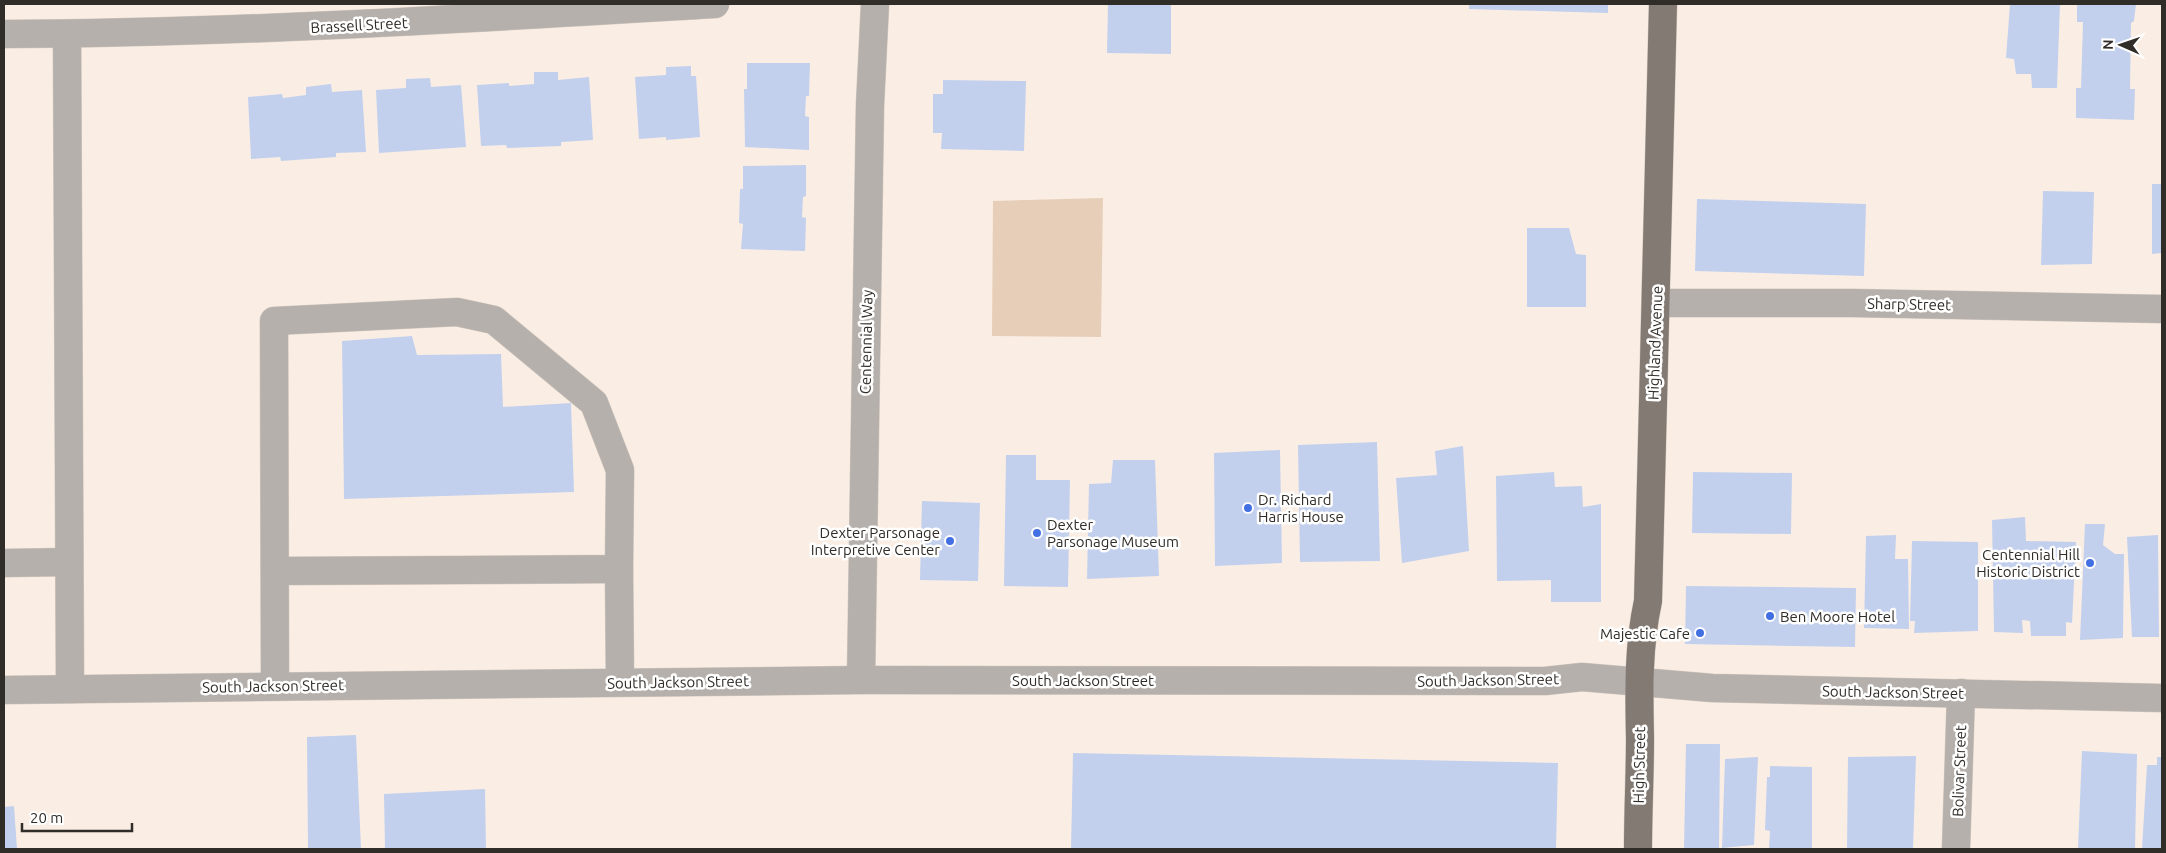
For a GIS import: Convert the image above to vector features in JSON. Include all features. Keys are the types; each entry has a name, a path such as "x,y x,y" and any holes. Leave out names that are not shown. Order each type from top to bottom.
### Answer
{"main road":[{"name":"Highland Avenue","path":"1638,682 1642,628 1648,601 1663,4"},
{"name":"High Street","path":"1638,682 1640,739 1638,849"}],"street":[{"name":"Brassell Street","path":"4,34 147,33 346,15 715,4"},
{"name":"Centennial Way","path":"861,680 870,105 875,4"},
{"path":"67,34 70,689"},
{"name":"Sharp Street","path":"1656,303 1852,303 2162,309"},
{"path":"275,686 274,321 457,312 494,320 594,402 620,470 620,682"},
{"path":"4,563 69,562"},
{"path":"275,571 619,569"},
{"name":"South Jackson Street","path":"4,690 861,680 1545,681 1582,677 1712,688 2162,698"},
{"name":"Bolivar Street","path":"1956,849 1961,693"}],"shaded area":[{"path":"1103,198 1101,337 992,336 993,201"}],"building":[{"path":"1108,4 1171,4 1171,54 1107,53"},
{"path":"1469,4 1608,4 1608,13 1469,9"},
{"path":"2010,4 2060,4 2057,88 2032,88 2031,74 2016,74 2014,59 2006,58"},
{"path":"2077,4 2136,4 2134,21 2131,23 2130,89 2135,89 2134,120 2076,118 2076,88 2081,88 2083,22 2077,22"},
{"path":"747,63 810,63 809,96 806,96 805,116 809,117 809,150 745,147 744,89 747,89"},
{"path":"691,66 691,76 696,76 700,137 666,140 666,137 639,139 635,77 666,75 666,67"},
{"path":"534,72 558,72 558,80 589,77 593,140 561,142 561,146 507,148 506,145 481,146 477,85 509,83 509,86 534,84"},
{"path":"430,78 431,87 461,85 466,147 379,153 376,90 406,88 406,79"},
{"path":"943,80 1026,81 1024,151 941,149 942,133 933,133 933,94 943,94"},
{"path":"331,84 332,92 362,90 366,152 336,153 336,157 281,161 280,157 251,159 248,97 282,94 283,98 306,95 306,87"},
{"path":"806,165 806,196 803,197 802,217 806,218 805,251 741,249 743,224 739,223 740,189 743,189 743,166"},
{"path":"2152,184 2162,184 2162,253 2152,254"},
{"path":"2043,191 2094,192 2092,264 2041,265"},
{"path":"1697,199 1866,204 1864,276 1695,271"},
{"path":"1527,228 1569,228 1576,254 1586,255 1586,307 1527,307"},
{"path":"412,336 417,355 501,354 503,407 571,403 574,492 344,499 342,341"},
{"path":"1377,442 1380,561 1300,562 1298,445"},
{"path":"1463,446 1469,551 1402,563 1396,478 1437,475 1435,451"},
{"name":"Dr. Richard Harris House","path":"1280,450 1282,563 1215,566 1214,453"},
{"name":"Dexter Parsonage Museum","path":"1006,455 1036,455 1036,480 1070,480 1068,587 1004,586"},
{"path":"1113,460 1155,460 1159,576 1087,579 1089,484 1111,483"},
{"path":"1554,472 1555,487 1582,486 1583,507 1601,504 1601,602 1551,602 1551,580 1497,581 1496,476"},
{"path":"1693,472 1792,473 1791,534 1692,533"},
{"name":"Dexter Parsonage Interpretive Center","path":"922,501 980,503 978,581 920,580"},
{"path":"2025,517 2026,541 2076,542 2072,623 2066,622 2066,636 2031,636 2030,621 2022,620 2023,633 1994,632 1992,520"},
{"path":"2085,524 2105,524 2103,545 2115,554 2124,554 2123,638 2080,640"},
{"path":"1896,535 1895,559 1908,559 1909,629 1864,628 1866,536"},
{"path":"2158,535 2159,637 2132,637 2127,537"},
{"path":"1912,541 1978,542 1978,631 1914,633 1915,621 1910,621"},
{"name":"Ben Moore Hotel","path":"1686,586 1856,588 1855,647 1685,644"},
{"path":"356,735 361,849 308,849 307,737"},
{"path":"1686,744 1720,744 1719,849 1684,849"},
{"path":"2082,751 2137,754 2135,849 2078,849"},
{"path":"1073,753 1558,763 1556,849 1071,849"},
{"path":"1916,756 1913,849 1847,849 1848,757"},
{"path":"1758,757 1754,845 1722,848 1725,759"},
{"path":"2157,757 2162,757 2162,849 2142,849 2147,765 2157,765"},
{"path":"1770,766 1812,767 1812,849 1769,849 1770,831 1765,830 1767,777 1770,777"},
{"path":"485,789 486,849 385,849 384,794"},
{"path":"14,806 17,849 4,849 4,807"}],"place":[{"name":"Dr. Richard Harris House","path":"1248,508"},
{"name":"Dexter Parsonage Museum","path":"1037,533"},
{"name":"Dexter Parsonage Interpretive Center","path":"950,541"},
{"name":"Centennial Hill Historic District","path":"2090,563"},
{"name":"Ben Moore Hotel","path":"1770,616"},
{"name":"Majestic Cafe","path":"1700,633"}]}
